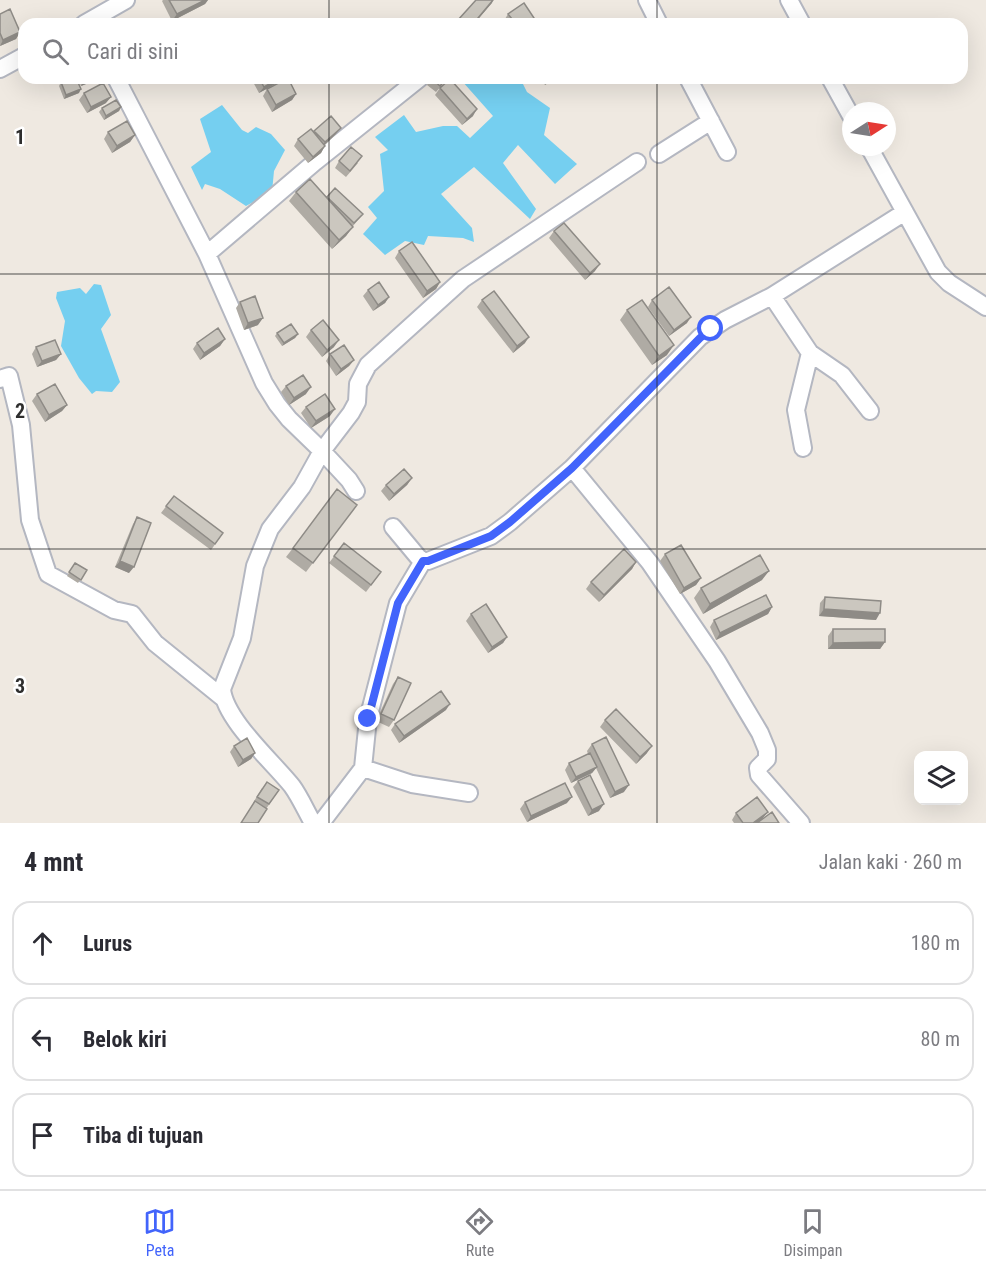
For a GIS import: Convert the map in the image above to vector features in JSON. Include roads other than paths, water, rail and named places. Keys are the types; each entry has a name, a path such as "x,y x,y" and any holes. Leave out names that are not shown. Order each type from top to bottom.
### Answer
{"street":[{"path":"96,18 126,0"},
{"path":"647,0 656,18"},
{"path":"789,0 799,18"},
{"path":"0,69 18,59"},
{"path":"119,84 207,254 268,390 289,419 349,480 356,491"},
{"path":"207,254 315,162 412,84"},
{"path":"691,84 727,152"},
{"path":"834,84 844,102"},
{"path":"659,154 711,121"},
{"path":"874,156 943,278 986,307"},
{"path":"313,823 293,788 227,709 223,698 222,689 242,638 255,566 270,529 302,487 322,451 351,413 357,402 358,384 362,375 377,357 463,279 638,162"},
{"path":"423,561 466,547 501,530 572,468 700,338 725,320 772,296 905,212"},
{"path":"772,296 810,353 842,375 870,411"},
{"path":"803,448 796,410 810,353"},
{"path":"0,379 9,376 21,425 30,520 48,574 114,610 132,614 155,643 223,698"},
{"path":"572,468 650,563 717,661 760,733 767,750 767,759 758,768 759,775 801,823"},
{"path":"393,527 423,561"},
{"path":"321,823 363,768 368,719 398,603 423,561"},
{"path":"363,768 412,784 469,793"}],"water":[{"path":"465,84 523,84 527,92 550,108 544,135 577,164 555,184 518,145 503,163 536,209 530,219 474,167 441,194 472,228 474,242 463,238 428,236 424,245 405,241 385,255 363,234 377,218 368,207 384,191 380,154 388,150 375,137 404,115 416,132 443,126 457,126 470,138 493,116"},
{"path":"222,105 242,130 248,133 256,127 271,134 285,150 274,171 272,192 246,206 220,189 205,184 202,190 191,167 211,152 200,119"},
{"path":"94,284 101,285 111,315 101,329 120,382 112,392 96,391 92,394 79,378 61,346 65,321 56,298 57,292 80,288 86,294"}]}
